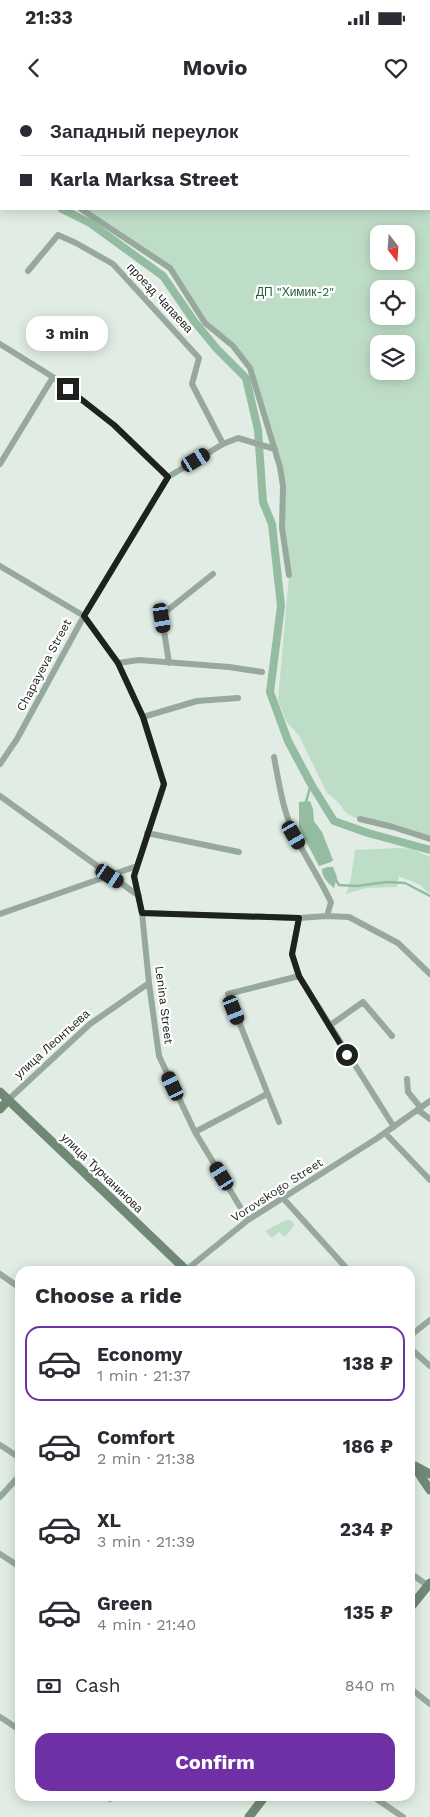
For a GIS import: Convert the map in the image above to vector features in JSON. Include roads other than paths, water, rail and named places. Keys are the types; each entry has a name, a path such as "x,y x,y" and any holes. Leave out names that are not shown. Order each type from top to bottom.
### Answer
{"street":[{"path":"83,210 170,268 205,323 233,346 250,368 275,449 283,486 282,528 290,576"},
{"name":"проезд Чапаева","path":"28,271 58,235 113,264 200,358 192,384 223,444"},
{"path":"0,344 53,377 114,425 168,477"},
{"path":"0,464 53,377"},
{"path":"223,444 238,438 275,449"},
{"name":"Chapayeva Street","path":"0,764 17,739 84,616 168,477 223,444"},
{"name":"Lenina Street","path":"0,566 84,616 118,663 143,717 164,784 134,876 142,913 159,1056 195,1132 248,1220"},
{"path":"169,663 162,618 164,613 213,574"},
{"path":"118,663 139,660 229,667 262,672"},
{"path":"143,717 197,701 238,698"},
{"path":"274,756 281,794 294,835 331,902 326,916"},
{"path":"0,796 139,896"},
{"path":"360,819 430,839"},
{"path":"148,833 239,852"},
{"path":"0,914 137,866"},
{"path":"142,913 299,918 349,917 398,943 430,974"},
{"path":"299,918 292,954 299,976 394,1127"},
{"path":"279,1122 228,994 299,976"},
{"name":"улица Леонтьева","path":"0,1109 90,1024 149,983"},
{"path":"329,1026 363,1002 392,1036"},
{"path":"408,1079 408,1092 419,1109 430,1119"},
{"name":"улица Турчанинова","path":"0,1092 181,1266"},
{"path":"195,1132 267,1094"},
{"name":"Vorovskogo Street","path":"192,1266 248,1220 384,1134 430,1101"},
{"path":"384,1134 430,1180"},
{"path":"283,1198 344,1266"},
{"path":"0,1274 15,1284"},
{"path":"415,1332 430,1320"},
{"path":"415,1352 429,1364"},
{"path":"0,1445 15,1455"},
{"path":"415,1466 430,1474"},
{"path":"415,1468 430,1490"},
{"path":"0,1497 15,1481"},
{"path":"0,1554 15,1564"},
{"path":"415,1576 429,1585 415,1602"},
{"path":"415,1692 430,1704"},
{"path":"0,1717 15,1727"},
{"path":"249,1817 261,1801"},
{"path":"380,1801 404,1817"}],"waterway":[{"path":"64,210 90,223 163,276 194,321 217,349 246,378 258,430 263,502 272,524 281,606 270,692 288,741 334,821 368,833 430,850"},
{"path":"306,802 311,784"},
{"path":"336,880 339,885 357,886 387,882 405,883 430,896"}],"park label":[{"name":"ДП \"Химик-2\"","path":"295,292"}]}
